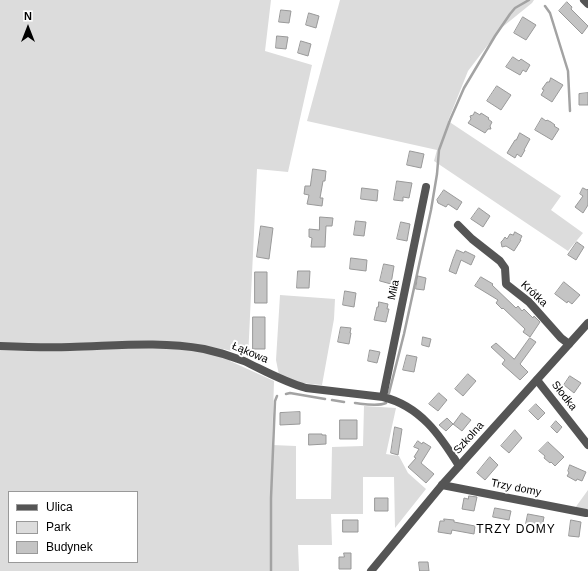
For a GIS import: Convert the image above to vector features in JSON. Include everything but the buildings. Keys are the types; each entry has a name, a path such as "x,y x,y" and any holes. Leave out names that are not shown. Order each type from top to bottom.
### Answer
{"street":[{"path":"584,0 588,4"},
{"name":"Miła","path":"382,397 426,187"},
{"name":"Krótka","path":"458,225 472,239 500,261 505,268 506,284 529,302 561,338 569,344"},
{"name":"Szkolna","path":"371,571 442,485 588,323"},
{"name":"Łąkowa","path":"0,346 38,348 148,344 188,346 220,352 248,363 288,383 306,388 382,397 403,404 418,415 438,434 459,466"},
{"name":"Słodka","path":"537,380 588,446"},
{"name":"Trzy domy","path":"442,485 586,513"}],"green space":[{"path":"0,0 271,0 265,51 312,65 288,172 257,169 248,358 240,353 223,349 230,361 274,381 272,445 296,446 296,499 331,499 332,447 363,446 364,406 396,408 386,454 399,456 408,473 426,489 395,528 394,477 363,477 363,514 331,514 332,545 298,545 299,571 0,571"},
{"path":"340,0 534,0 500,29 468,71 448,121 561,196 551,210 583,233 568,251 434,161 437,150 307,121"},
{"path":"280,295 335,299 334,319 322,385 301,383 279,375 276,360"},
{"path":"588,490 588,511 575,508"}],"waterway":[{"path":"389,393 404,334 431,210 439,150 464,88 495,36 515,8 529,0"},
{"path":"545,6 550,13 568,71 570,111"},
{"path":"286,394 290,393 325,399"},
{"path":"271,571 271,498 275,401 277,396"},
{"path":"332,400 344,402"},
{"path":"355,403 375,405 386,403"}],"district":[{"name":"TRZY DOMY","path":"516,530"}]}
